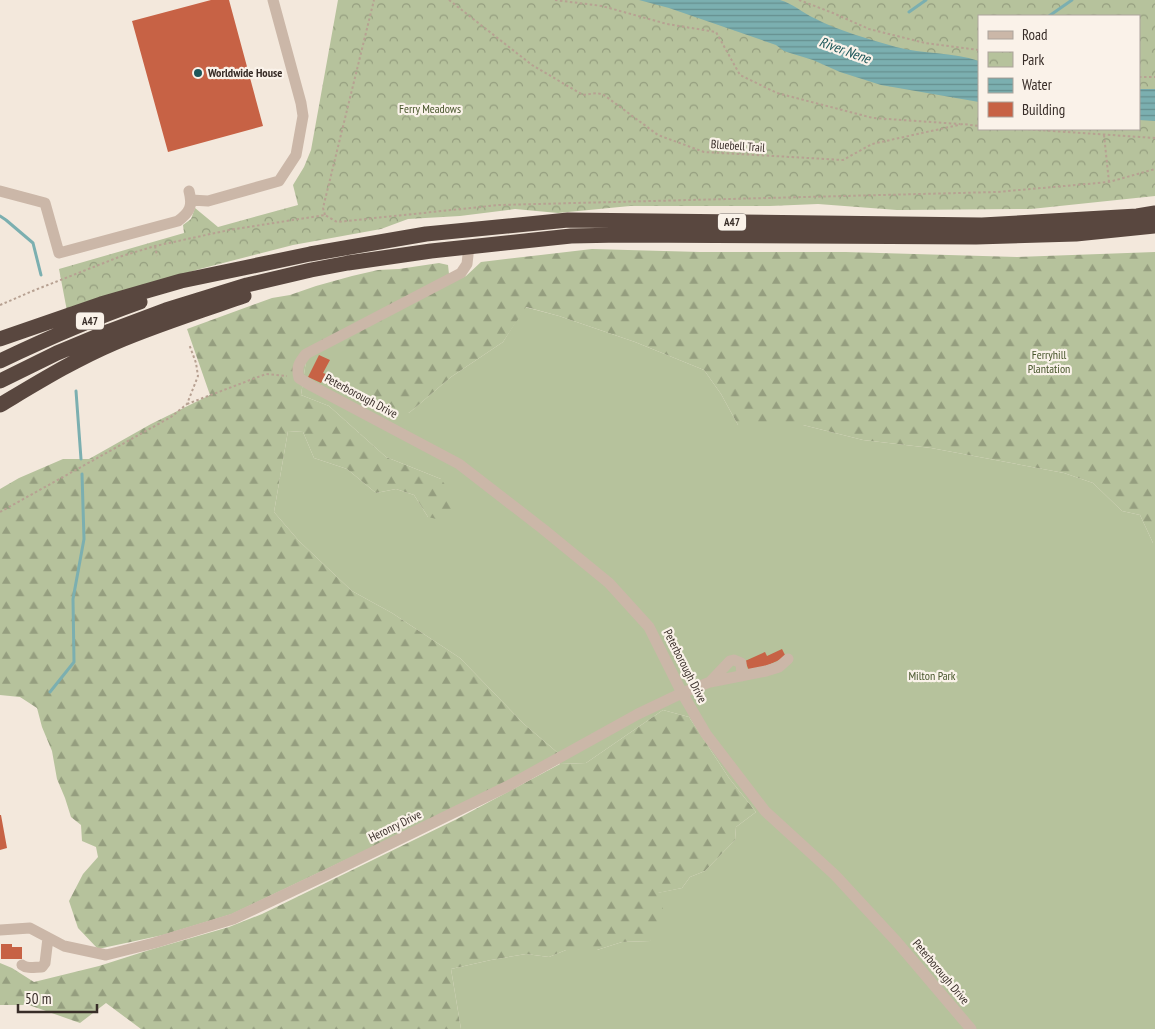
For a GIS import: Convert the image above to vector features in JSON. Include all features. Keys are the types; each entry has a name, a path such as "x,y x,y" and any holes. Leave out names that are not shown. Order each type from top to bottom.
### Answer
{"highway":[{"name":"A47","path":"0,339 101,304 181,281 310,254 426,234 568,220 982,225 1137,216 1155,213"},
{"name":"A47","path":"0,381 57,353 110,331 166,310 247,285 311,270 470,246 571,236 976,238 1076,234 1155,226"},
{"name":"A47","path":"0,361 47,338 114,311 183,287 310,254"},
{"name":"A47","path":"0,405 53,373 113,343 311,270"}],"street":[{"path":"0,191 45,203 59,253 178,221 187,214 191,205 190,195 208,200 279,181 296,155 303,116 273,0"},
{"path":"299,378 297,371 300,361 306,354 461,273 467,264 470,246"},
{"name":"Peterborough Drive","path":"299,378 459,464 609,584 649,627 682,693 706,734 765,811 835,875 897,942 971,1029"},
{"name":"Heronry Drive","path":"0,930 30,928 64,946 106,955 154,943 233,919 508,786 638,714 682,693 710,682 773,669 788,659"},
{"path":"710,682 730,661 734,660 741,663 742,676"},
{"path":"22,965 29,968 42,967 45,963 48,938"}],"path":[{"path":"325,215 323,208 374,0"},
{"name":"Bluebell Trail","path":"449,0 532,65 583,96 597,93 604,94 658,135 704,152 843,160 872,144 963,124 978,126"},
{"path":"556,0 602,6 667,24 716,32 740,74 777,93 873,118 963,124"},
{"path":"799,0 869,29 925,43 978,50"},
{"path":"1140,77 1155,77"},
{"path":"1039,130 1155,138"},
{"path":"1104,134 1109,182"},
{"path":"0,305 119,257 154,246 229,230 325,215 337,222 499,205 997,192 1109,182 1155,169"},
{"path":"154,246 157,256"},
{"path":"187,404 198,376 196,363 189,344"},
{"path":"0,512 171,416 187,404 266,374 299,378"}],"green space":[{"name":"Ferry Meadows","path":"338,0 1155,0 1155,196 1031,209 897,210 818,204 630,206 558,213 515,209 460,216 408,219 381,229 293,245 196,270 67,311 59,269 184,233 183,225 191,219 195,208 218,227 298,205 293,185 304,167 311,150"},
{"name":"Ferryhill Plantation","path":"592,249 700,252 846,252 1017,257 1155,252 1155,543 1153,543 1140,515 1122,511 1093,483 1064,473 931,448 863,440 803,425 738,425 721,394 704,370 635,342 559,316 526,307 503,342 451,377 409,413 365,397 342,371 346,336 330,338 306,361 301,395 329,406 386,457 441,479 461,507 453,523 428,517 414,495 396,489 376,493 347,469 314,458 303,432 288,431 274,512 299,541 352,591 392,613 460,658 524,724 558,753 522,776 232,914 163,935 98,949 78,928 69,901 83,874 98,857 96,847 82,841 81,825 71,817 57,779 52,751 42,727 37,708 20,697 0,695 0,489 19,478 63,459 89,459 151,424 210,395 187,329 272,298 290,295 316,286 378,270 439,263 448,265 449,274 457,280 466,276 481,262"},
{"name":"Milton Park","path":"525,307 559,316 635,342 704,370 721,394 738,425 803,425 863,440 931,448 1064,473 1093,483 1122,511 1140,515 1153,543 1155,543 1155,1029 461,1029 451,969 526,954 549,957 566,950 597,950 622,942 650,941 657,893 682,888 690,877 705,871 735,840 736,827 756,812 729,778 689,717 663,710 586,763 560,764 558,753 524,724 460,658 392,613 352,591 299,541 274,512 288,431 303,432 314,458 347,469 376,493 396,489 414,495 428,517 441,479 386,457 329,406 301,395 306,361 311,350 346,335 409,413 451,377 503,342"},
{"path":"663,710 689,717 729,778 756,812 736,827 735,840 705,871 690,877 682,888 658,893 666,919 650,941 622,942 597,950 566,950 549,957 526,954 451,969 461,1029 141,1029 106,1003 80,1023 29,1005 0,1005 0,963 34,982 99,966 229,927 262,914 457,819 560,764 586,763"}],"water":[{"name":"River Nene","path":"639,0 780,0 789,3 824,23 865,38 896,47 978,61 978,102 881,85 840,72 813,60 784,51 776,45 669,8"},
{"path":"1140,89 1155,89 1155,121 1140,120"}],"building":[{"name":"Worldwide House","path":"211,0 229,0 263,126 168,152 132,21"},
{"path":"319,355 330,360 323,373 326,374 321,383 308,377"},
{"path":"782,649 786,657 750,673 745,661 765,652 767,656"},
{"path":"0,815 7,848 0,850"},
{"path":"1,944 12,944 12,947 22,947 22,959 1,959"}],"waterway":[{"path":"909,12 926,0"},
{"path":"1050,15 1072,0"},
{"path":"0,216 33,243 41,275"},
{"path":"76,391 81,459"},
{"path":"50,692 74,662 73,599 84,539 82,474"}],"place":[{"name":"Worldwide House","path":"198,73"}]}
